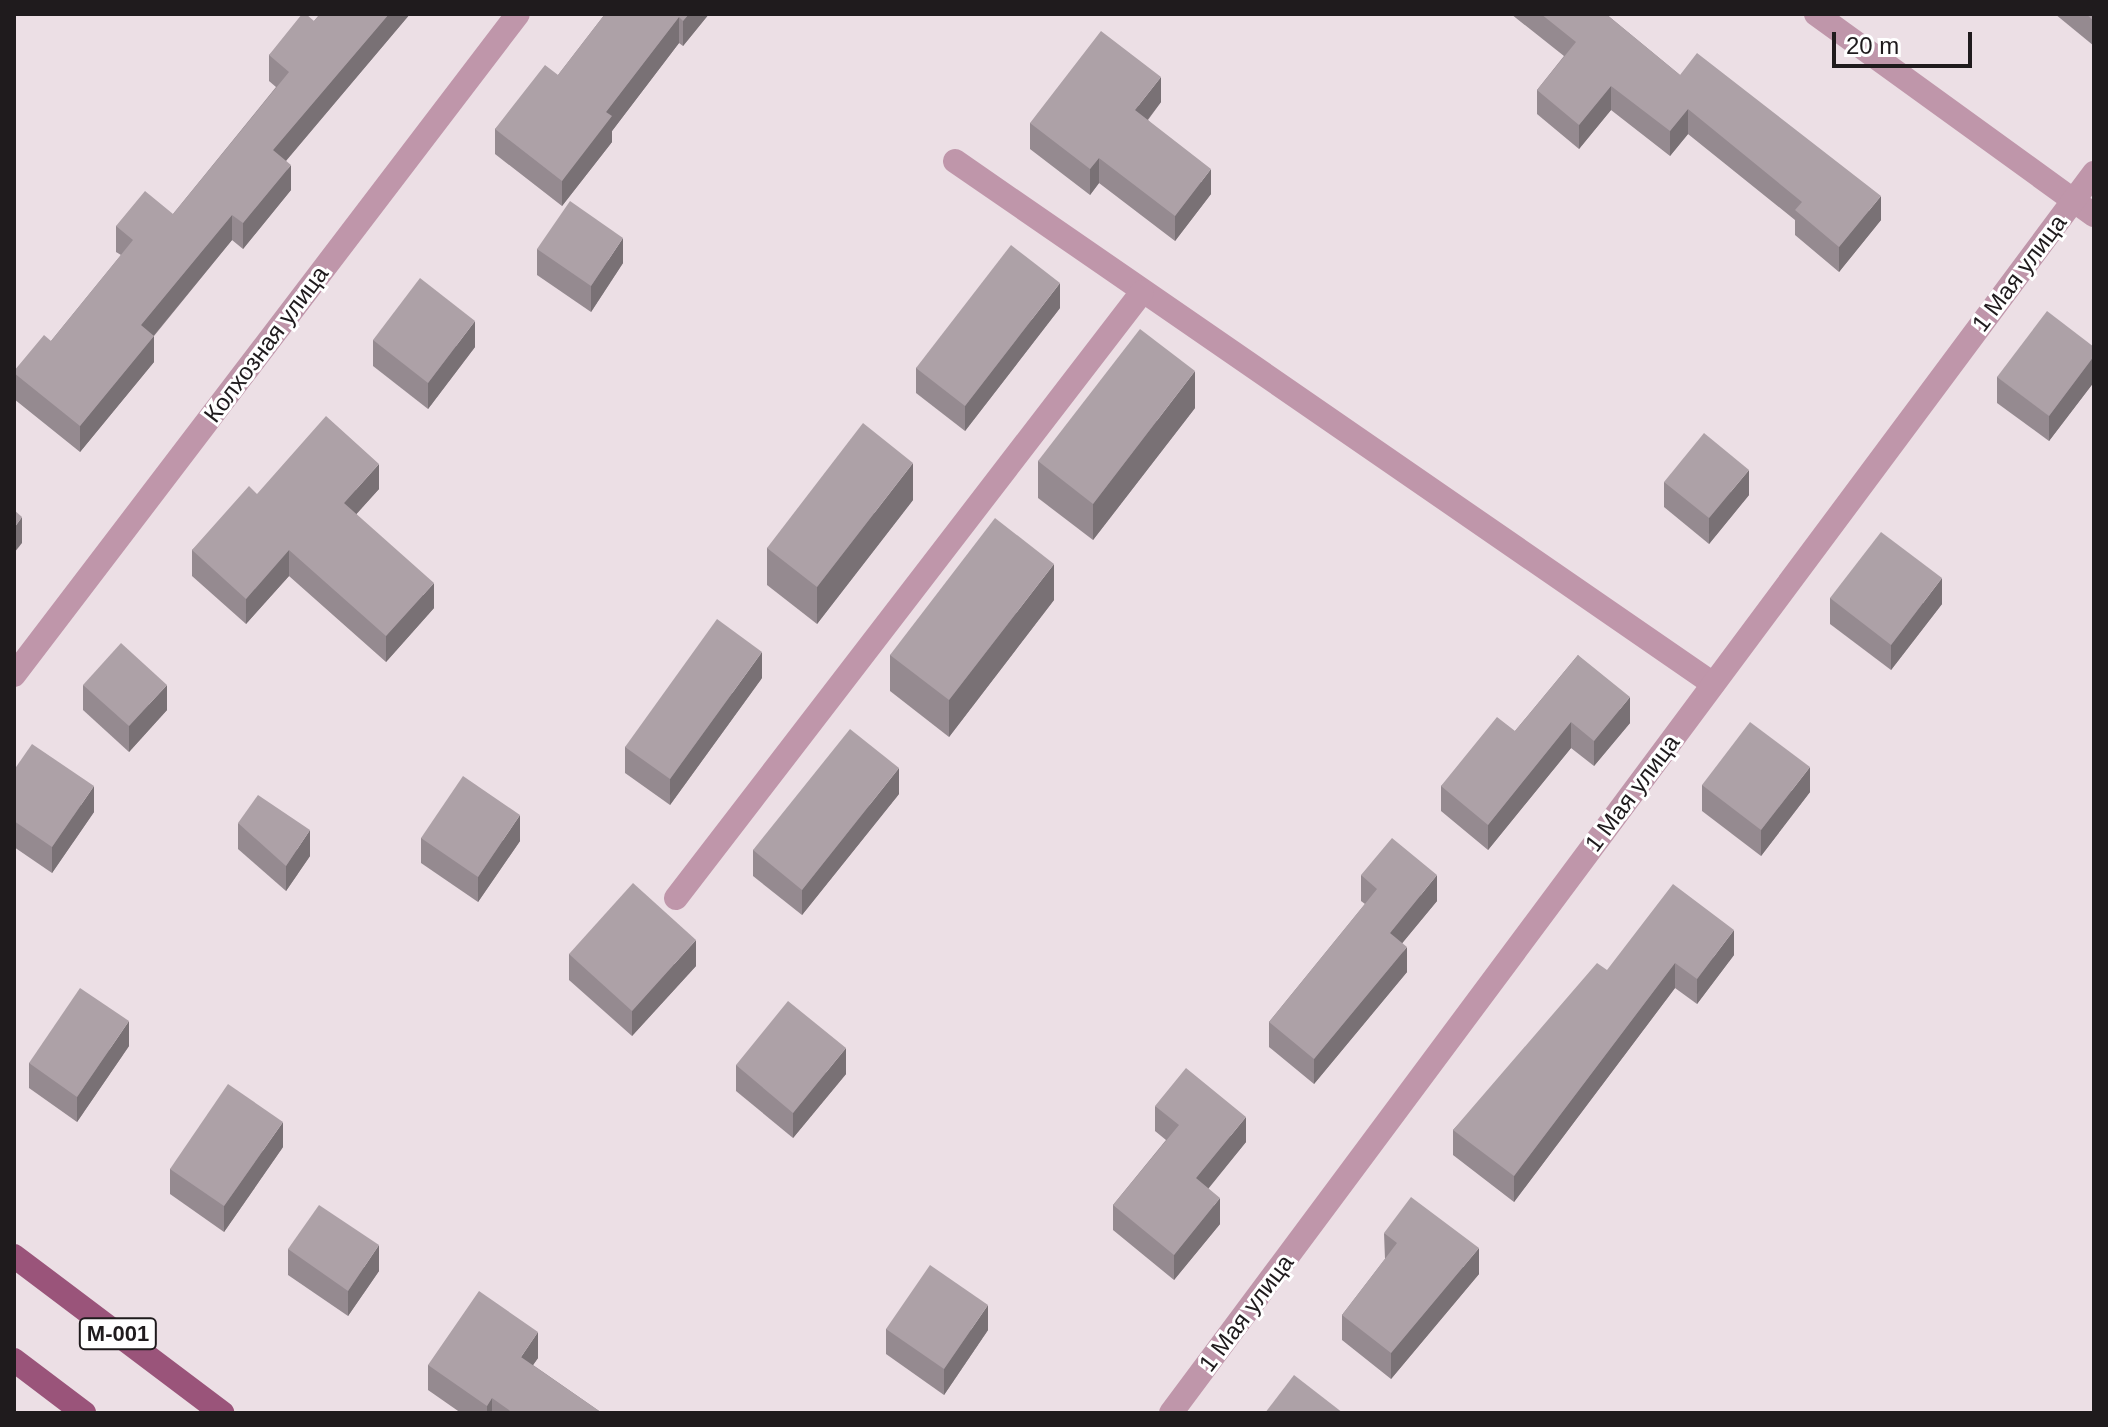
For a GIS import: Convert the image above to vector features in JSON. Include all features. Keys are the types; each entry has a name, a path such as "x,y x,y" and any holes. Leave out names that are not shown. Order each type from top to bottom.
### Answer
{"main road":[{"name":"M-001","path":"14,1256 222,1413"},
{"path":"14,1360 84,1413"}],"street":[{"name":"Колхозная улица","path":"14,675 518,14"},
{"path":"1816,14 2094,215"},
{"path":"955,161 1713,684"},
{"name":"1 Мая улица","path":"1171,1413 2094,173"},
{"path":"676,898 1142,292"}],"building":[{"path":"302,14 314,21 320,14 389,14 273,150 291,165 243,223 232,215 141,325 154,336 80,426 14,371 44,335 51,341 133,240 116,226 145,191 173,214 289,72 269,55"},
{"path":"605,14 689,14 683,21 679,17 606,112 612,116 562,181 495,129 545,65 558,75"},
{"path":"1541,14 1606,14 1680,75 1697,53 1881,196 1839,247 1795,210 1802,202 1688,109 1670,131 1611,86 1579,125 1537,90 1576,42"},
{"path":"1101,31 1161,77 1135,110 1211,169 1175,216 1099,158 1090,169 1030,123"},
{"path":"570,201 623,238 591,286 537,249"},
{"path":"1011,245 1060,283 965,406 916,368"},
{"path":"420,278 475,321 428,383 373,340"},
{"path":"2047,311 2094,347 2094,356 2049,416 1997,377"},
{"path":"1140,329 1195,371 1093,504 1038,461"},
{"path":"326,416 379,464 344,503 434,583 386,636 289,550 246,599 192,550 249,486 257,494"},
{"path":"863,423 913,463 817,587 767,548"},
{"path":"1704,433 1749,470 1709,518 1664,482"},
{"path":"14,510 22,517 14,528"},
{"path":"995,518 1054,564 949,700 890,655"},
{"path":"1881,532 1942,578 1891,645 1830,598"},
{"path":"717,619 762,652 670,779 625,747"},
{"path":"121,643 167,685 129,726 83,685"},
{"path":"1578,655 1630,697 1594,741 1571,722 1488,825 1441,786 1497,717 1515,731"},
{"path":"1750,722 1810,767 1761,830 1702,785"},
{"path":"850,729 899,768 802,890 753,850"},
{"path":"32,744 94,786 52,847 14,821 14,770"},
{"path":"463,776 520,815 478,877 421,838"},
{"path":"258,795 310,830 286,866 238,823"},
{"path":"1392,838 1437,875 1390,933 1407,947 1314,1059 1269,1022 1377,889 1361,875"},
{"path":"633,883 696,940 632,1011 569,954"},
{"path":"1673,884 1734,930 1697,979 1675,963 1514,1176 1453,1130 1597,963 1607,970"},
{"path":"80,988 129,1021 77,1097 29,1063"},
{"path":"788,1001 846,1048 793,1113 736,1065"},
{"path":"1186,1068 1246,1117 1196,1178 1220,1198 1174,1255 1113,1205 1179,1125 1155,1106"},
{"path":"228,1084 283,1122 224,1206 170,1169"},
{"path":"1411,1197 1479,1248 1391,1353 1342,1315 1397,1243 1384,1233"},
{"path":"319,1205 379,1245 348,1291 288,1249"},
{"path":"930,1265 988,1305 944,1369 886,1329"},
{"path":"479,1291 538,1332 521,1357 602,1413 513,1413 492,1398 487,1406 428,1365"},
{"path":"1294,1375 1343,1413 1265,1413"}]}
